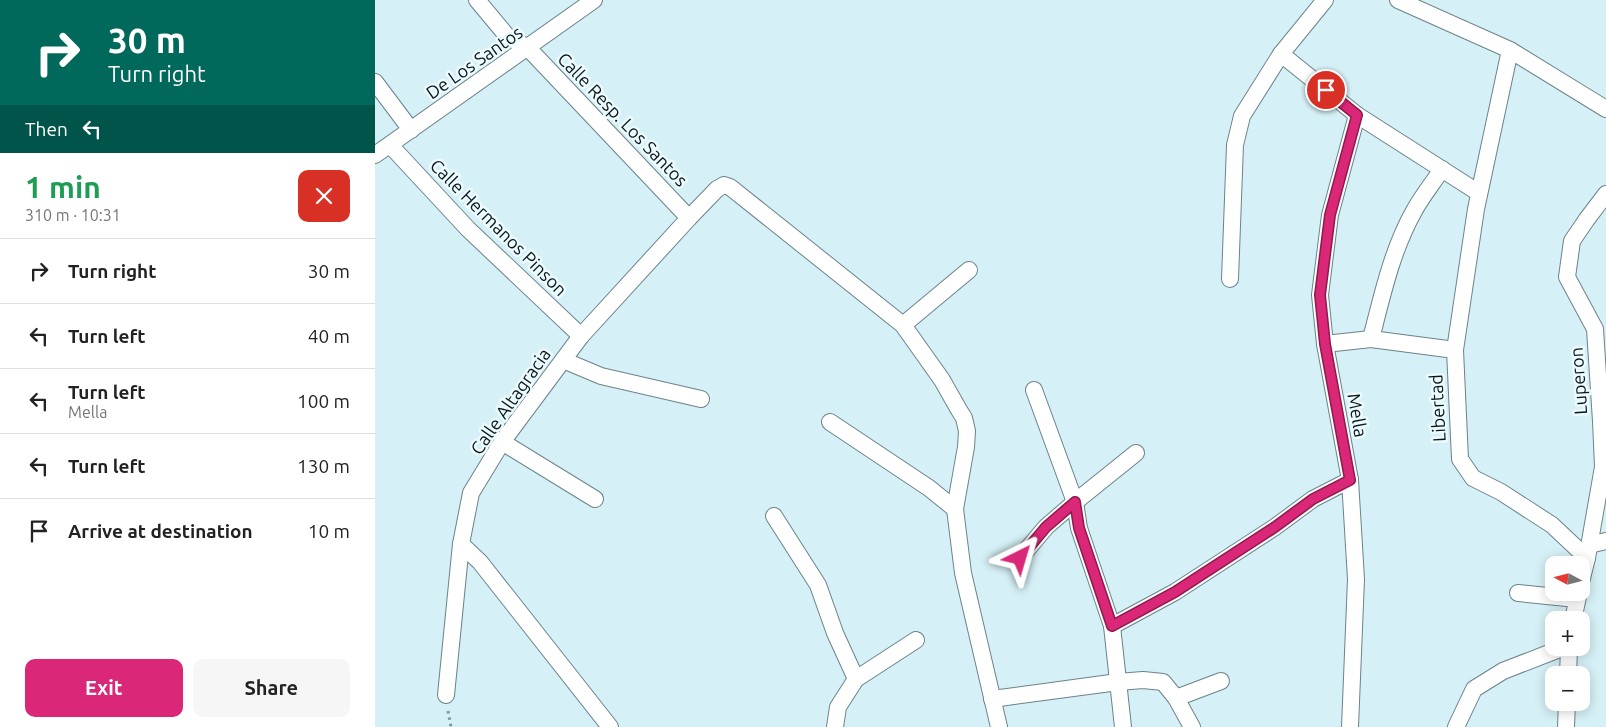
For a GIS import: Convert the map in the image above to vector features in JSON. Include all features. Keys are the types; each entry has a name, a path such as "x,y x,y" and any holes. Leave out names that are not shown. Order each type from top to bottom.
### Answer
{"street":[{"name":"Calle Resp. Los Santos","path":"477,0 507,36 528,48 689,218"},
{"name":"De Los Santos","path":"375,155 595,0"},
{"path":"1230,279 1235,145 1242,116 1281,54 1325,0"},
{"path":"1397,0 1510,50 1606,109"},
{"name":"Libertad","path":"1510,50 1479,193 1455,350 1460,459 1473,478 1501,492 1552,525 1588,552"},
{"path":"1281,54 1357,115 1479,193"},
{"path":"375,82 411,130"},
{"name":"Mella","path":"1349,727 1356,579 1350,480 1325,344 1320,295 1330,215 1357,115"},
{"name":"Calle Hermanos Pinson","path":"391,145 468,229 581,336"},
{"path":"1371,339 1396,252 1414,212 1442,169"},
{"name":"Calle Altagracia","path":"446,695 461,544 471,493 502,442 581,336 689,218 723,185 730,187 903,325"},
{"name":"Luperon","path":"1587,556 1603,467 1604,421 1595,328 1567,277 1572,241 1587,219 1601,210 1606,194"},
{"path":"969,270 903,325 942,380 964,418 967,431 966,447 955,509 963,573 999,727"},
{"path":"1325,344 1371,339 1455,350"},
{"path":"563,360 601,376 701,399"},
{"path":"1034,390 1075,502 1079,528 1112,626 1123,727"},
{"path":"830,422 921,483 955,509"},
{"path":"502,442 595,498"},
{"path":"1020,558 1046,527 1137,453"},
{"path":"1112,626 1175,592 1275,527 1313,499 1350,480"},
{"path":"774,516 818,586 835,633 856,679"},
{"path":"1588,552 1606,541"},
{"path":"461,544 481,562 610,727"},
{"path":"1518,593 1545,594"},
{"path":"835,727 838,707 856,679 916,640"},
{"path":"1456,727 1475,689 1503,670 1545,654"},
{"path":"992,699 1118,682 1143,680 1163,682 1176,698 1192,727"},
{"path":"1176,698 1221,681"},
{"path":"1566,727 1567,711"}],"route":[{"path":"1020,558 1046,527 1075,502 1079,528 1112,626 1175,592 1275,527 1313,499 1350,480 1325,344 1320,295 1330,215 1357,115 1326,90"}]}
